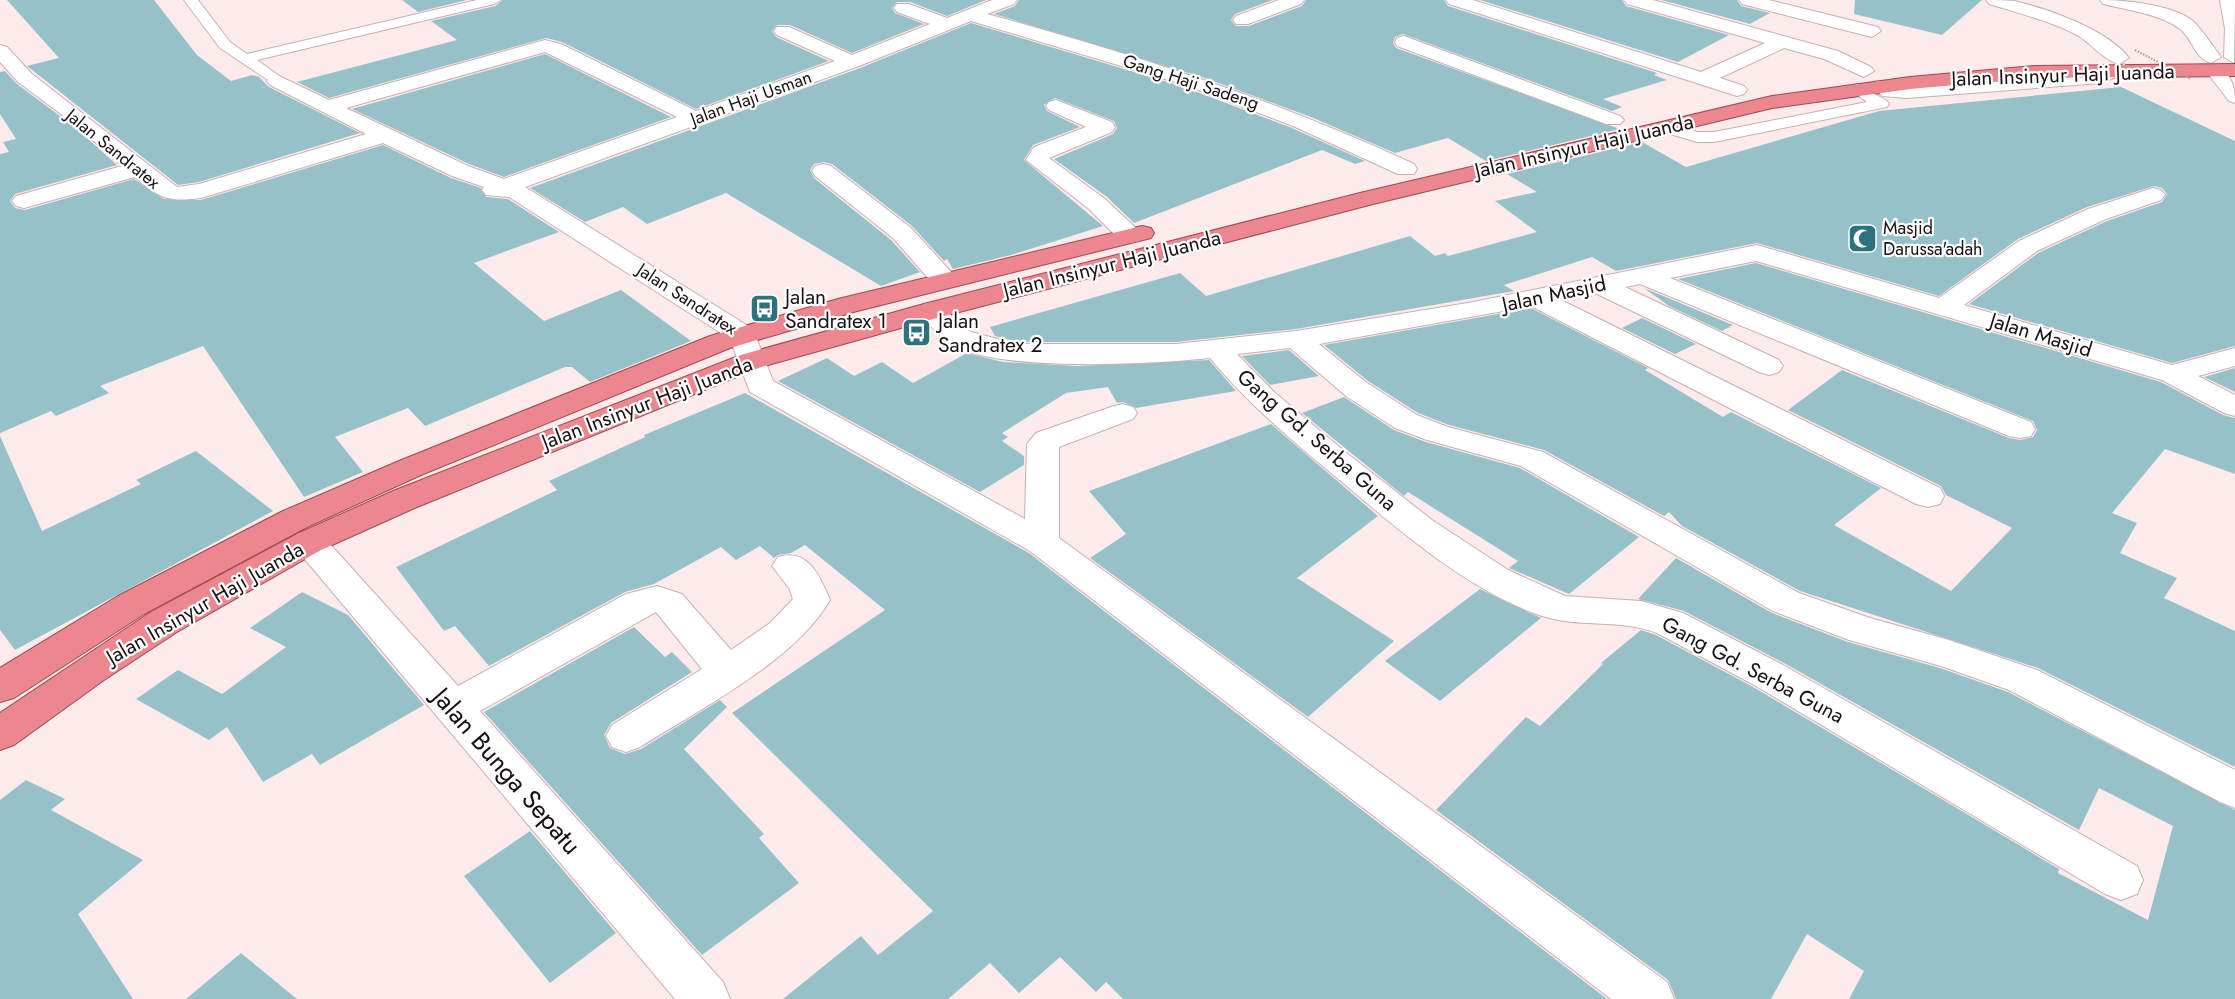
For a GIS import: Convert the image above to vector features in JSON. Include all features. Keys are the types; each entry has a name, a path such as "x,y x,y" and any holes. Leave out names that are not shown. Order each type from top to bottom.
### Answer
{"highway":[{"name":"Jalan Insinyur Haji Juanda","path":"0,734 164,622 309,542 738,346 934,310 1368,198 1663,127 1866,82 2007,61 2126,59 2226,62"},
{"name":"Jalan Insinyur Haji Juanda","path":"1199,219 1737,90 1866,82"},
{"name":"Jalan Insinyur Haji Juanda","path":"0,687 131,605 235,548 410,468 738,346 944,280 1165,228"}],"street":[{"name":"Jalan Haji Usman","path":"494,186 852,62 1008,0"},
{"path":"1242,20 1295,0"},
{"path":"1633,0 1831,55 1866,82"},
{"path":"1748,0 1872,31 1831,55"},
{"path":"1981,0 2070,25"},
{"path":"1995,0 2070,25 2126,59"},
{"path":"2109,0 2164,15 2187,25 2226,62 2234,29 2229,0"},
{"path":"1463,1 1623,56 1737,90"},
{"path":"1499,14 1520,4"},
{"path":"903,8 946,24"},
{"name":"Gang Haji Sadeng","path":"969,15 1055,38 1232,94 1270,108 1406,169"},
{"path":"783,31 852,62"},
{"path":"1703,79 1784,41"},
{"path":"1404,42 1613,120"},
{"path":"327,107 545,46 554,48 694,118"},
{"name":"Jalan Sandratex","path":"0,51 25,78 84,122 168,192 190,193 383,136"},
{"name":"Jalan Sandratex","path":"277,81 383,136 494,186 738,346"},
{"path":"1056,106 1104,128 1042,152 1036,160 1097,204 1130,236"},
{"path":"24,201 138,169"},
{"path":"823,171 902,233 944,280"},
{"path":"1944,307 2028,246 2097,214 2153,195"},
{"name":"Jalan Masjid","path":"934,310 941,322 961,338 975,344 1017,353 1131,355 1296,339 1468,312 1757,253 2172,374 2235,407"},
{"path":"1642,276 2020,429"},
{"path":"1599,285 1768,366"},
{"path":"1535,298 1928,496"},
{"path":"1296,339 1347,382 1406,421 1446,436 1532,459 1786,602 1863,630 1949,654 2023,680 2081,708 2235,790"},
{"path":"738,346 760,386 1042,543 1650,999"},
{"name":"Gang Gd. Serba Guna","path":"1217,348 1239,376 1294,426 1417,526 1480,570 1551,605 1576,612 1641,614 1668,622 1755,666 2121,880"},
{"path":"2172,374 2235,357"},
{"path":"1042,543 1043,444 1047,440 1122,413"},
{"name":"Jalan Bunga Sepatu","path":"309,542 706,999"},
{"path":"626,736 727,672 788,629 809,610 812,600 809,590 790,566"},
{"path":"452,708 639,603 657,599 669,603 727,672"}],"lane":[{"name":"Jalan Sandratex","path":"190,0 218,37 244,59 277,81"},
{"path":"244,59 494,0"},
{"path":"407,6 422,17"},
{"path":"2226,62 2222,78 2235,98"}],"path":[{"path":"2126,59 2191,79"}],"building":[{"path":"7,0 154,0 197,55 231,81 252,75 259,77 269,87 360,133 199,182 178,185 27,66 59,58"},
{"path":"402,0 467,0 418,12"},
{"path":"503,0 986,0 947,16 910,2 897,2 892,8 895,13 924,24 852,53 790,25 777,25 772,31 776,37 829,61 696,109 562,42 546,38 329,98 297,82 457,40 431,21 495,6"},
{"path":"1019,0 1273,0 1235,14 1231,20 1236,26 1249,26 1302,6 1306,0 1444,0 1448,6 1657,73 1654,75 1667,80 1603,99 1622,107 1612,111 1403,34 1395,37 1393,43 1396,48 1620,129 1486,161 1448,138 1395,153 1311,117 1205,78 994,14 1015,6"},
{"path":"1480,0 1622,0 1626,6 1729,35 1678,62"},
{"path":"1661,0 1737,0 1741,6 1770,13 1750,24"},
{"path":"1855,0 1982,0 1942,35 1854,14"},
{"path":"971,23 1184,87 1292,128 1365,161 1355,164 1322,150 1134,223 1107,197 1054,159 1113,134 1117,128 1114,121 1055,98 1044,105 1047,111 1080,127 1033,145 1024,160 1103,226 1011,255 953,269 947,259 944,261 912,226 832,164 824,162 814,164 810,170 814,178 891,240 920,272 881,286 726,193 647,224 623,207 585,222 530,188 860,68"},
{"path":"545,54 671,117 504,177 469,164 352,109"},
{"path":"5,71 17,84 76,128 117,165 15,194 10,201 15,208 25,210 134,179 164,199 201,200 383,145 451,178 481,188 486,197 508,199 559,232 474,263 544,321 621,290 691,341 590,382 572,367 565,367 425,426 408,408 335,437 363,472 304,497 203,346 100,386 109,393 56,416 51,411 0,433 0,154 9,152 3,142 16,139 0,114 0,72"},
{"path":"2121,87 2235,141 2235,346 2172,363 1969,304 2038,253 2107,221 2162,202 2167,194 2162,188 2154,186 2087,207 2018,239 1939,296 1757,243 1616,271 1592,257 1504,285 1514,291 1296,329 1176,342 1017,342 995,336 990,327 1180,273 1206,296 1410,236 1435,256 1445,253 1448,256 1537,232 1495,201 1537,192 1507,174 1642,142 1686,167 1879,111"},
{"path":"1756,263 2161,382 2223,415 2235,418 2235,474 2165,449 2112,513 2137,523 2120,553 2177,578 2164,598 2235,631 2235,767 2038,668 1800,591 1682,526 1669,512 1664,516 1544,450 1449,425 1418,413 1368,381 1324,345 1531,308 1648,368 1645,370 1723,417 1731,412 1881,488 1834,525 1951,591 2012,528 1946,495 1941,486 1788,410 1842,370 2009,438 2020,440 2033,437 2037,430 2033,421 1678,279"},
{"path":"1644,288 1733,325 1722,331 1669,306"},
{"path":"1642,318 1696,344 1675,354 1622,328"},
{"path":"1289,350 1319,376 1270,385 1242,356"},
{"path":"967,353 1003,362 1077,366 1209,360 1236,391 1136,408 1123,402 1117,403 1108,387 1066,393 1002,433 1008,437 1002,441 1024,456 1024,465 980,492 778,381 827,358 854,376 882,362 913,383"},
{"path":"2235,368 2235,392 2204,377"},
{"path":"745,393 1029,553 1607,999 1123,999 1106,982 1096,992 1060,957 1019,993 990,963 948,999 783,999 861,936 878,955 933,911 732,713 885,610 805,545 791,553 774,558 760,546 736,560 721,547 654,584 625,592 489,666 455,626 444,631 396,567 557,490 549,481 645,437 644,435"},
{"path":"1344,397 1394,430 1426,442 1520,468 1639,537 1569,594 1509,568 1518,561 1408,492 1404,496 1302,413"},
{"path":"1271,424 1378,516 1297,578 1394,641 1308,717 1090,558 1126,534 1089,491"},
{"path":"0,436 42,531 141,484 136,480 196,451 273,511 15,650 0,630"},
{"path":"1676,558 1772,613 1848,642 1940,668 2008,692 2235,810 2235,999 1849,999 1864,971 1807,934 1771,999 1676,999 1668,980 1436,810 1526,717 1540,726 1603,664 1601,663 1641,630 1656,635 1755,688 2059,869 2058,873 2148,920 2173,826 2099,788 2079,830 1784,663 1684,611 1638,599"},
{"path":"1480,589 1541,618 1440,701 1385,661"},
{"path":"302,592 348,615 424,705 320,765 312,754 263,782 227,727 209,740 136,699 178,670 222,694 286,647 250,628"},
{"path":"634,627 665,657 672,652 692,672 611,723 604,735 610,748 625,754 641,749 720,700 727,707 684,749 764,834 759,838 799,883 702,955 484,712"},
{"path":"26,780 65,799 51,810 143,860 78,914 133,999 0,999 0,800"},
{"path":"530,831 616,933 550,983 464,876"},
{"path":"241,953 297,999 186,999"}],"place":[{"name":"Masjid Darussa'adah","path":"1862,238"},
{"name":"Jalan Sandratex 1","path":"764,309"},
{"name":"Jalan Sandratex 2","path":"917,333"}]}
